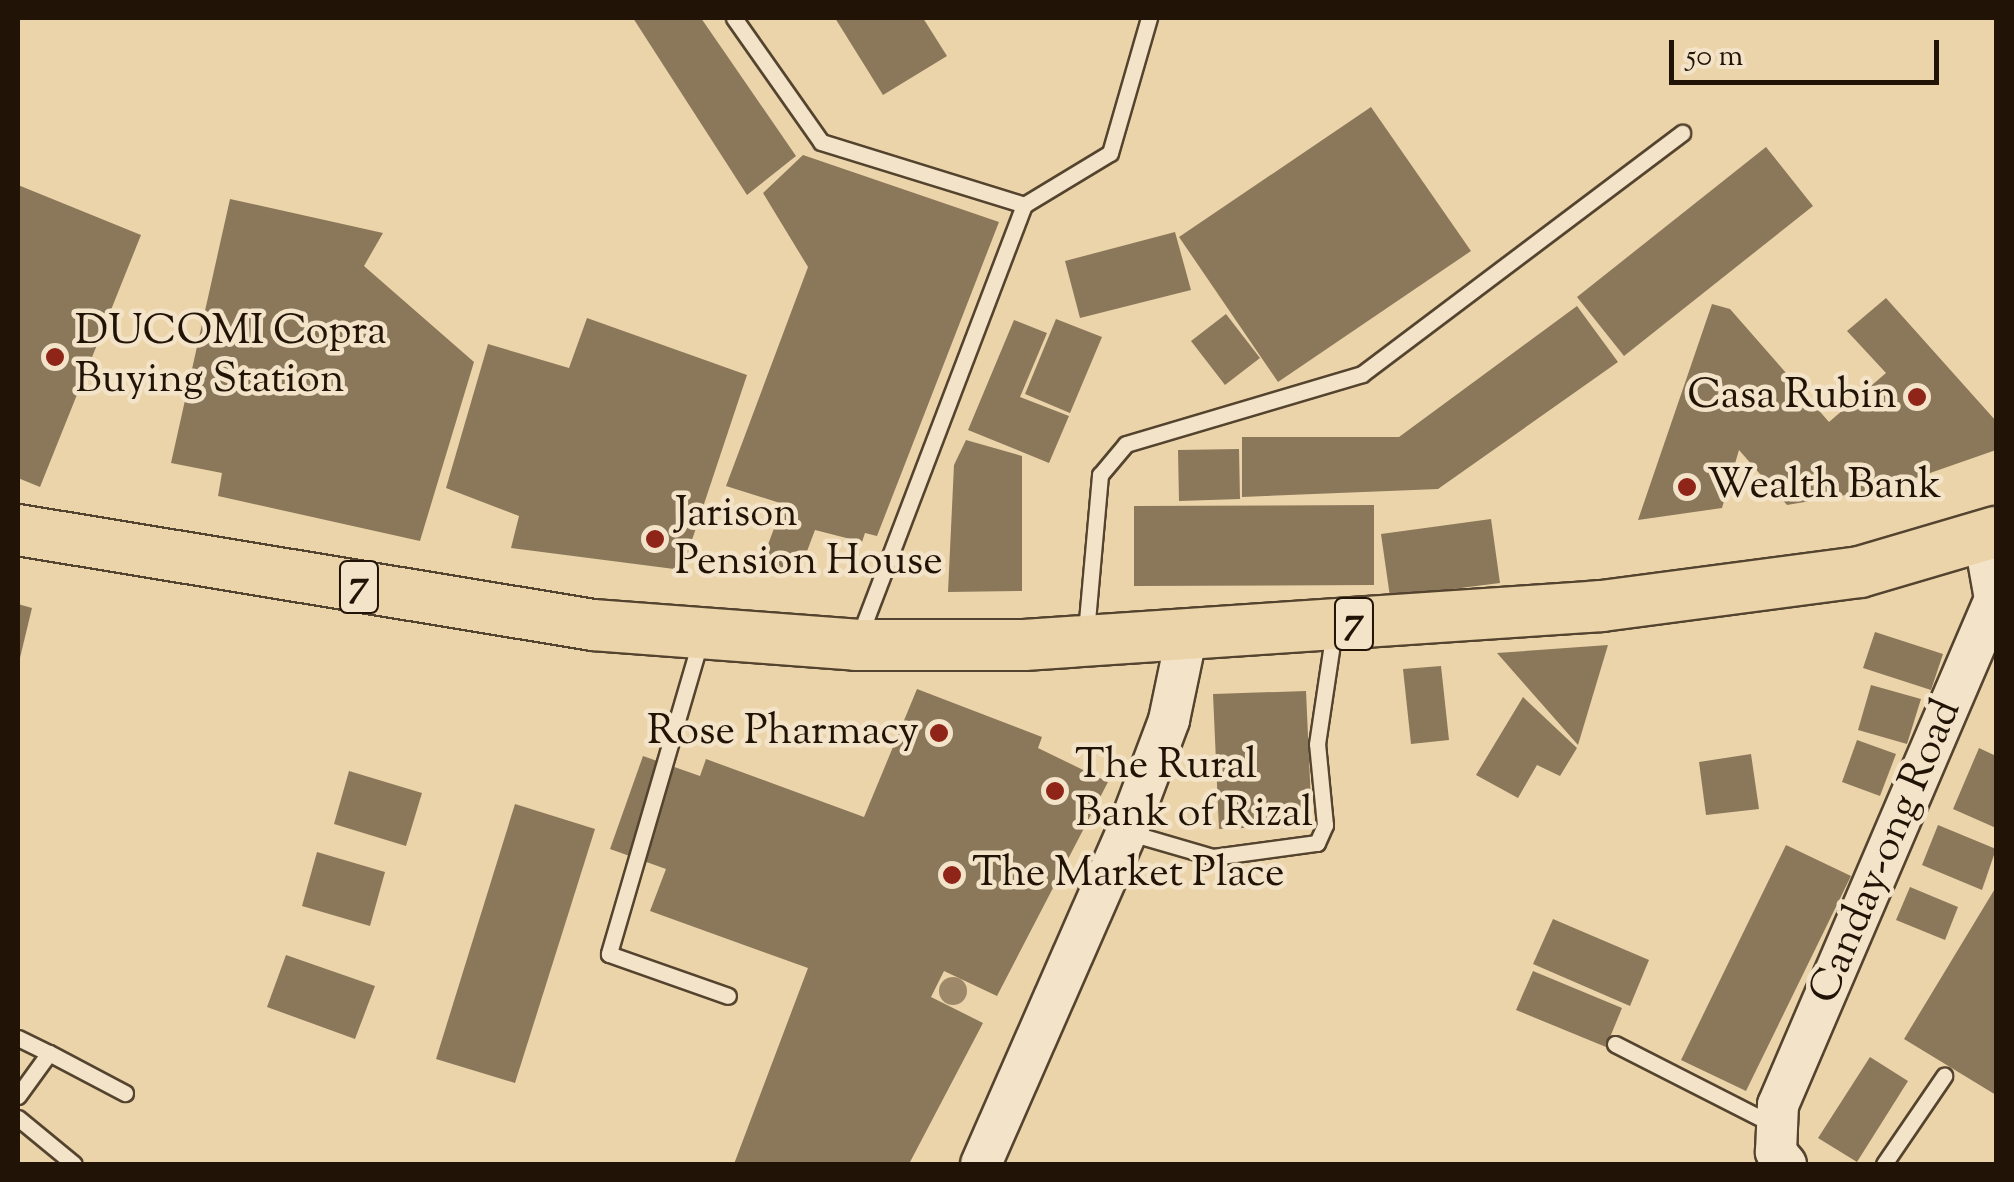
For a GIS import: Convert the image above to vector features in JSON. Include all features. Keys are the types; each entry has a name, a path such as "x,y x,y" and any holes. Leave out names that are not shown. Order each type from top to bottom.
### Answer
{"main road":[{"name":"7","path":"18,530 594,625 856,645 1086,641 1335,625 1787,583 1990,534"}],"street":[{"name":"Canday-ong Road","path":"1782,1145 1778,1105 1995,599 1990,534"},
{"path":"981,1164 1128,832 1170,720 1186,634"}],"lane":[{"path":"734,18 821,142 1024,205"},
{"path":"856,645 1024,205 1110,153 1150,18"},
{"path":"1086,641 1100,475 1126,444 1362,374 1682,133"},
{"path":"1128,832 1213,857 1317,844 1325,825 1318,744 1335,625"},
{"path":"703,634 609,954 728,996"},
{"path":"18,1038 125,1093"},
{"path":"1615,1044 1782,1145"},
{"path":"18,1096 49,1053"},
{"path":"1884,1164 1944,1076"},
{"path":"18,1118 74,1164"}],"building":[{"path":"633,18 701,18 796,156 747,195"},
{"path":"835,18 923,18 947,56 883,95"},
{"path":"1371,107 1471,251 1278,382 1179,237"},
{"path":"1766,147 1813,206 1624,356 1577,297"},
{"path":"803,155 999,222 877,536 865,533 862,542 815,530 803,562 772,570 759,569 783,504 726,486 808,267 763,193"},
{"name":"DUCOMI Copra Buying Station","path":"18,185 141,235 40,487 18,478"},
{"path":"230,199 383,233 364,266 474,362 420,541 218,496 222,473 171,463"},
{"path":"1175,232 1191,290 1080,318 1065,261"},
{"path":"1886,298 1996,421 1996,450 1887,488 1787,505 1739,450 1722,508 1638,520 1712,304 1730,309 1829,422 1886,373 1847,331"},
{"path":"1577,306 1618,362 1438,489 1242,497 1242,437 1399,437"},
{"path":"1226,314 1260,358 1225,385 1191,341"},
{"path":"587,318 747,375 682,570 511,548 519,516 446,488 488,344 569,368"},
{"path":"1056,319 1102,337 1070,413 1025,394"},
{"path":"1014,320 1047,333 1020,397 1069,416 1049,463 968,430"},
{"path":"966,440 1022,456 1022,591 948,592 954,465"},
{"path":"1239,449 1240,499 1179,501 1178,450"},
{"path":"1374,505 1374,585 1134,586 1134,506"},
{"path":"1491,519 1500,583 1390,597 1381,534"},
{"path":"18,604 32,608 19,662 18,662"},
{"path":"1875,632 1943,654 1931,690 1863,668"},
{"path":"1608,645 1578,745 1497,653"},
{"path":"1441,666 1449,740 1411,744 1403,669"},
{"path":"1871,685 1921,699 1907,744 1858,730"},
{"name":"The Market Place","path":"917,689 1042,737 1038,748 1108,782 997,996 944,971 931,997 983,1023 909,1164 734,1164 808,968 650,911 666,869 610,849 643,756 700,776 706,759 864,817"},
{"path":"1306,691 1312,825 1219,829 1213,694"},
{"path":"1523,697 1577,748 1560,776 1537,765 1518,798 1476,775"},
{"path":"1857,740 1896,754 1880,796 1842,782"},
{"path":"1979,748 1996,756 1996,828 1953,809"},
{"path":"1751,754 1759,809 1706,815 1699,762"},
{"path":"349,771 422,793 406,846 334,824"},
{"path":"515,804 595,829 515,1083 436,1059"},
{"path":"1938,825 1996,849 1982,890 1922,865"},
{"path":"1786,845 1851,876 1746,1091 1681,1060"},
{"path":"317,852 385,872 370,926 302,906"},
{"path":"1910,887 1958,907 1945,940 1896,920"},
{"path":"1996,887 1996,1095 1904,1039"},
{"path":"1553,919 1649,960 1630,1006 1533,964"},
{"path":"286,955 375,986 355,1039 267,1007"},
{"path":"1533,971 1622,1008 1606,1047 1516,1010"},
{"path":"1870,1057 1908,1081 1857,1162 1818,1138"}],"place":[{"name":"DUCOMI Copra Buying Station","path":"55,357"},
{"name":"Casa Rubin","path":"1917,397"},
{"name":"Wealth Bank","path":"1687,487"},
{"name":"Jarison Pension House","path":"655,539"},
{"name":"Rose Pharmacy","path":"939,733"},
{"name":"The Rural Bank of Rizal","path":"1055,791"},
{"name":"The Market Place","path":"952,875"}]}
